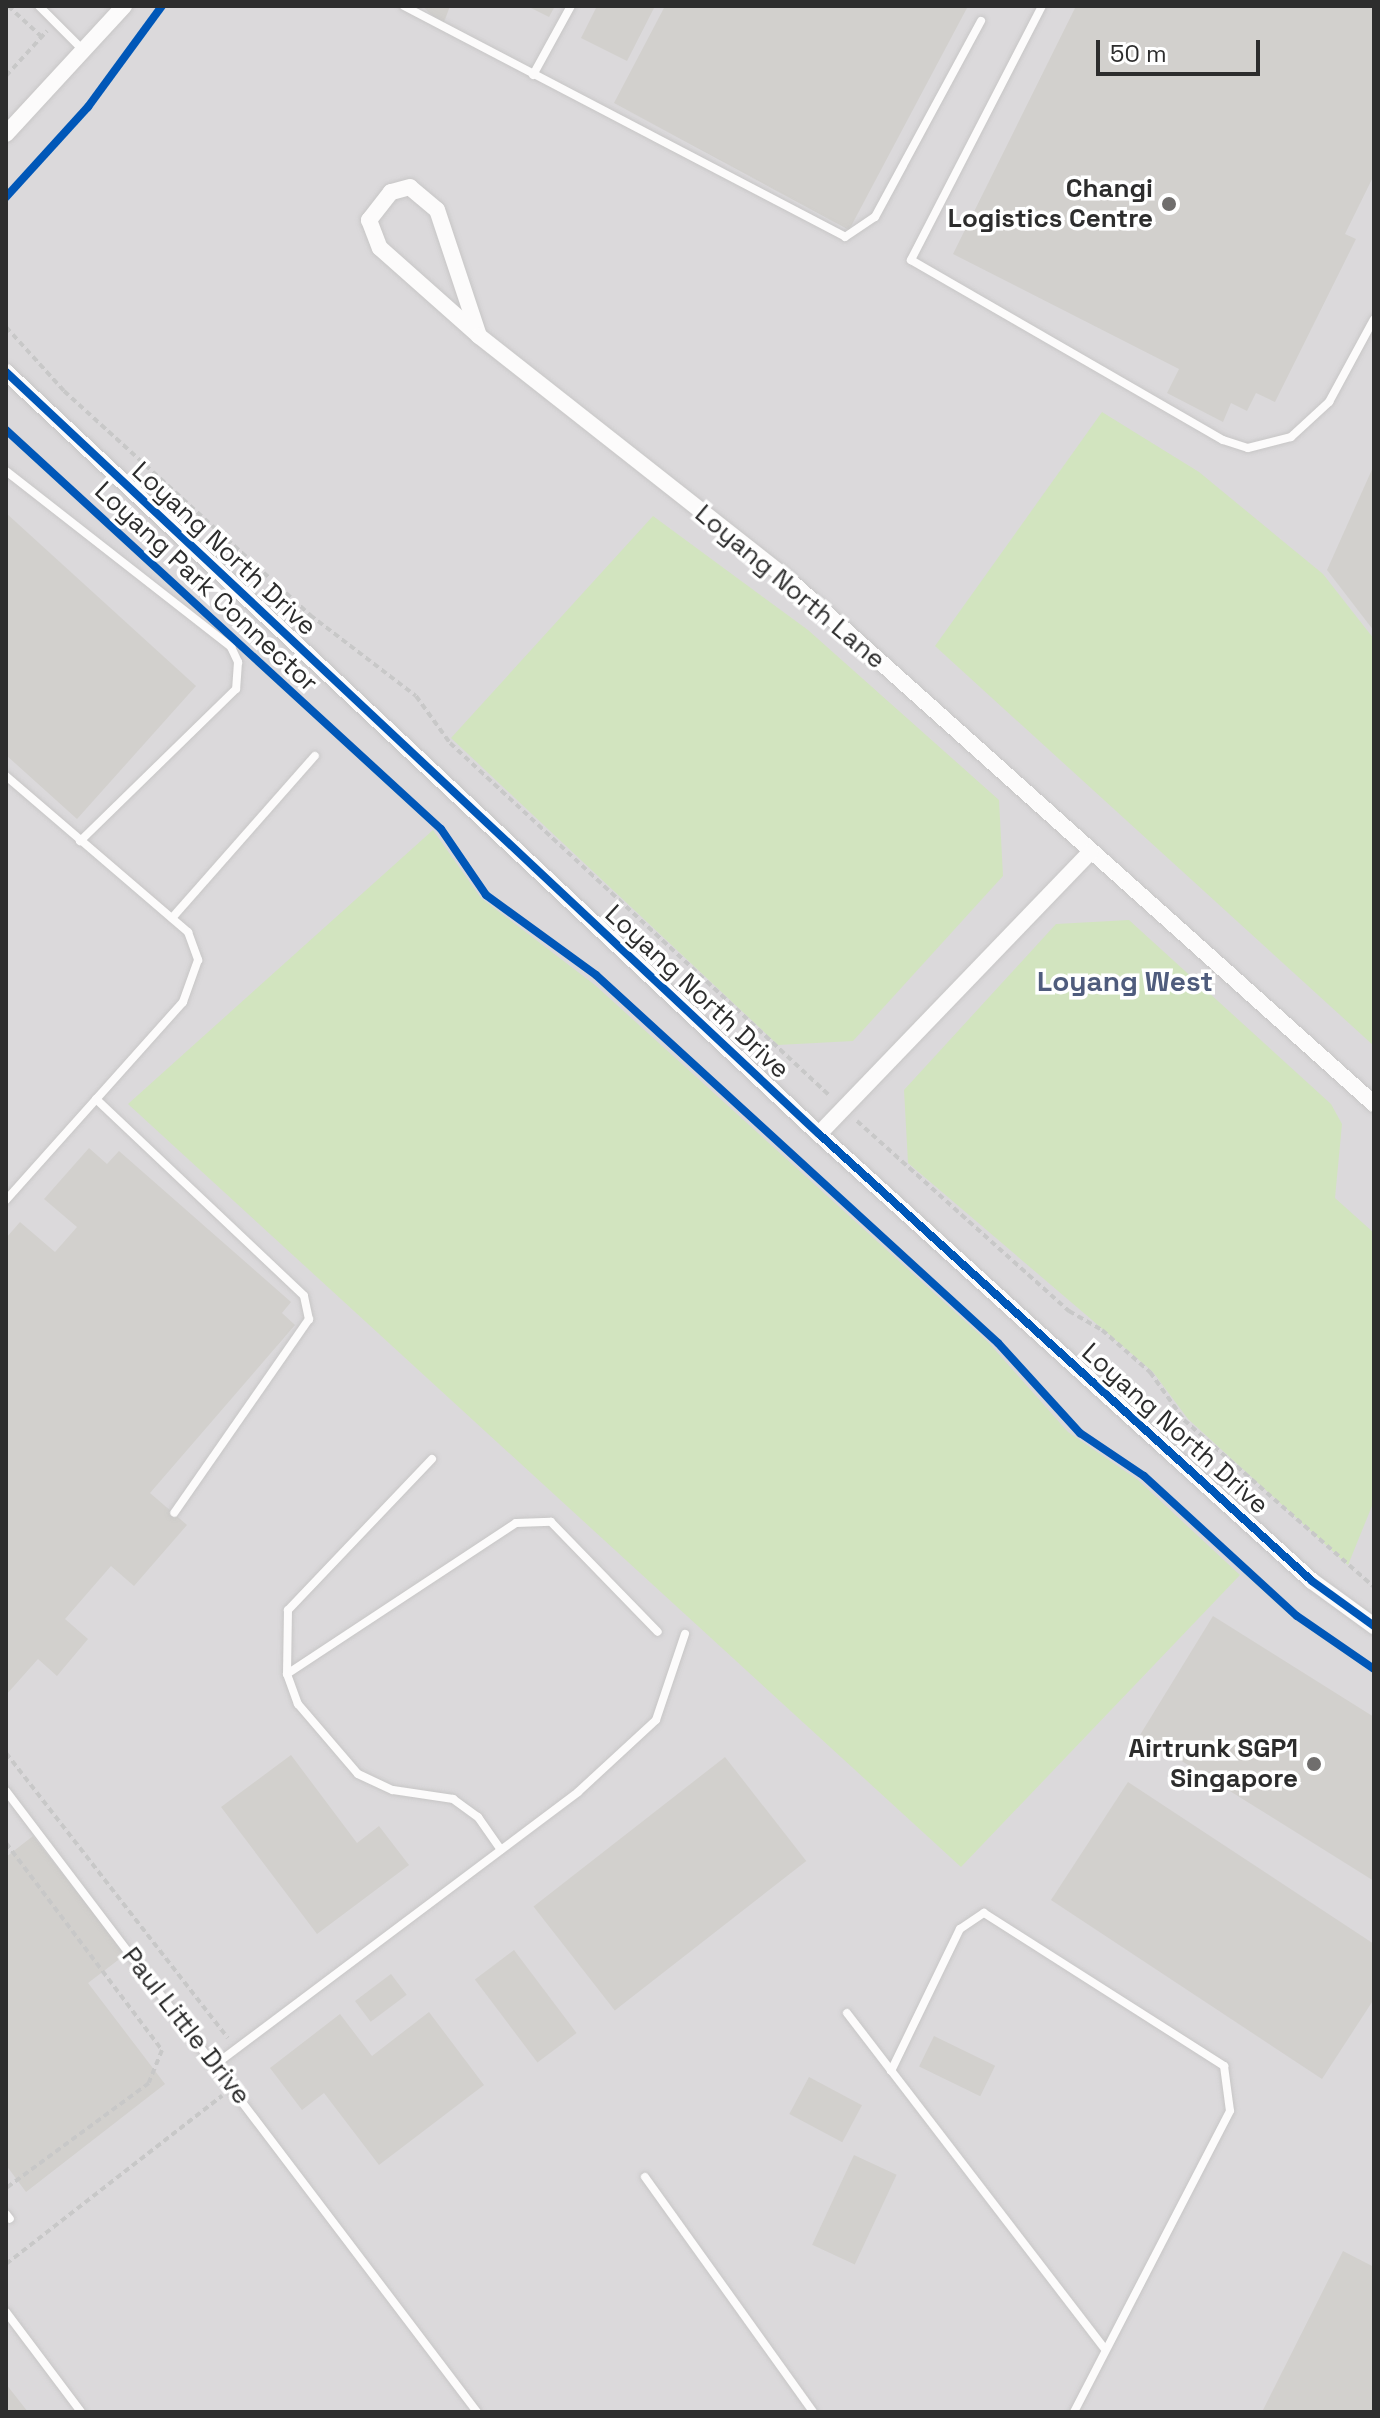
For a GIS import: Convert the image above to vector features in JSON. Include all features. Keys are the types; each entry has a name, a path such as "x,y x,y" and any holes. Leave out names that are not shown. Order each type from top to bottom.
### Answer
{"street":[{"path":"6,134 124,6"},
{"name":"Loyang North Lane","path":"479,336 437,210 410,187 391,192 369,220 380,248 479,336 789,580 1372,1106"},
{"name":"Loyang North Drive","path":"6,372 819,1134 1312,1581 1374,1626"},
{"path":"819,1134 1090,852"}],"lane":[{"path":"39,6 83,50"},
{"path":"404,6 845,237 875,217 981,21"},
{"path":"533,75 571,6"},
{"path":"1042,6 911,260 1223,440 1248,448 1291,437 1329,402 1374,319"},
{"path":"6,471 231,647 238,662 236,689 80,841"},
{"path":"172,918 315,756"},
{"path":"6,776 172,918 195,946 192,990 6,1200"},
{"path":"96,1099 304,1296 309,1319 174,1513"},
{"path":"432,1459 288,1610 287,1674 298,1704 358,1774 393,1790 453,1799 478,1817 501,1850"},
{"path":"287,1674 516,1523 551,1522 658,1632"},
{"path":"216,2064 501,1850 656,1720 685,1634"},
{"name":"Paul Little Drive","path":"6,1791 234,2087 477,2412"},
{"path":"891,2071 960,1929 984,1913 1224,2066 1230,2111 1074,2412"},
{"path":"847,2013 1105,2349"},
{"path":"645,2177 813,2412"},
{"path":"6,2312 81,2412"}],"path":[{"path":"8,6 42,37"},
{"path":"6,76 55,22"},
{"path":"6,327 64,391 277,586 416,696 450,743 843,1109 1069,1311 1150,1372 1184,1420 1374,1587"},
{"path":"6,1753 236,2048"},
{"path":"6,1843 162,2050 149,2083 6,2188"},
{"path":"6,2264 234,2087"},
{"path":"1374,2120 1374,2137"}],"shaded area":[{"path":"6,6 1374,6 1374,2412 6,2412"}],"green space":[{"path":"1102,412 1199,472 1323,574 1374,639 1374,1046 935,646"},
{"path":"653,516 808,630 999,800 1003,876 853,1041 778,1045 451,738"},
{"path":"433,830 481,898 595,985 988,1342 1068,1432 1138,1480 1240,1575 961,1867 128,1104"},
{"path":"1129,920 1331,1104 1342,1124 1335,1198 1374,1233 1374,1501 1348,1565 1188,1419 1153,1372 908,1163 904,1090 1056,924"}],"building":[{"path":"422,6 450,6 443,25"},
{"path":"527,6 555,6 549,17"},
{"path":"597,6 655,6 627,61 581,38"},
{"path":"665,6 968,6 849,230 614,103"},
{"name":"Changi Logistics Centre","path":"1076,6 1374,6 1374,175 1345,234 1356,239 1275,402 1256,393 1247,411 1231,403 1223,422 1167,393 1179,369 953,254"},
{"path":"1374,465 1374,631 1327,570"},
{"path":"6,513 196,686 77,819 6,755"},
{"path":"89,1148 107,1164 119,1151 291,1302 282,1313 295,1325 150,1493 187,1525 134,1586 111,1566 65,1619 88,1639 57,1676 38,1659 6,1695 6,1238 20,1222 55,1252 77,1227 44,1199"},
{"path":"1213,1616 1374,1717 1374,1881 1140,1735"},
{"path":"291,1755 357,1843 379,1826 409,1865 317,1934 221,1807"},
{"path":"725,1757 806,1861 615,2011 534,1907"},
{"path":"1128,1782 1374,1944 1374,1999 1322,2079 1051,1900"},
{"path":"33,1836 126,1954 88,1983 165,2084 26,2192 6,2165 6,1857"},
{"path":"514,1950 577,2033 537,2063 475,1979"},
{"path":"391,1974 407,1995 371,2022 355,2001"},
{"path":"429,2012 484,2085 379,2165 324,2093 302,2110 270,2068 340,2014 372,2056"},
{"path":"934,2036 995,2066 980,2096 919,2067"},
{"path":"809,2077 862,2105 842,2142 789,2114"},
{"path":"854,2155 897,2175 855,2265 812,2245"},
{"path":"1343,2251 1374,2267 1374,2412 1262,2412"},
{"path":"6,2384 28,2412 6,2412"}],"cycle path":[{"path":"6,197 88,107 162,6"},
{"name":"Loyang Park Connector","path":"6,372 819,1134 1312,1581 1374,1626"},
{"name":"Loyang Park Connector","path":"6,430 441,829 486,895 596,975 998,1343 1080,1433 1144,1476 1297,1616 1374,1669"}],"place":[{"name":"Changi Logistics Centre","path":"1169,204"},
{"name":"Airtrunk SGP1 Singapore","path":"1314,1764"}],"district":[{"name":"Loyang West","path":"1125,981"}]}
